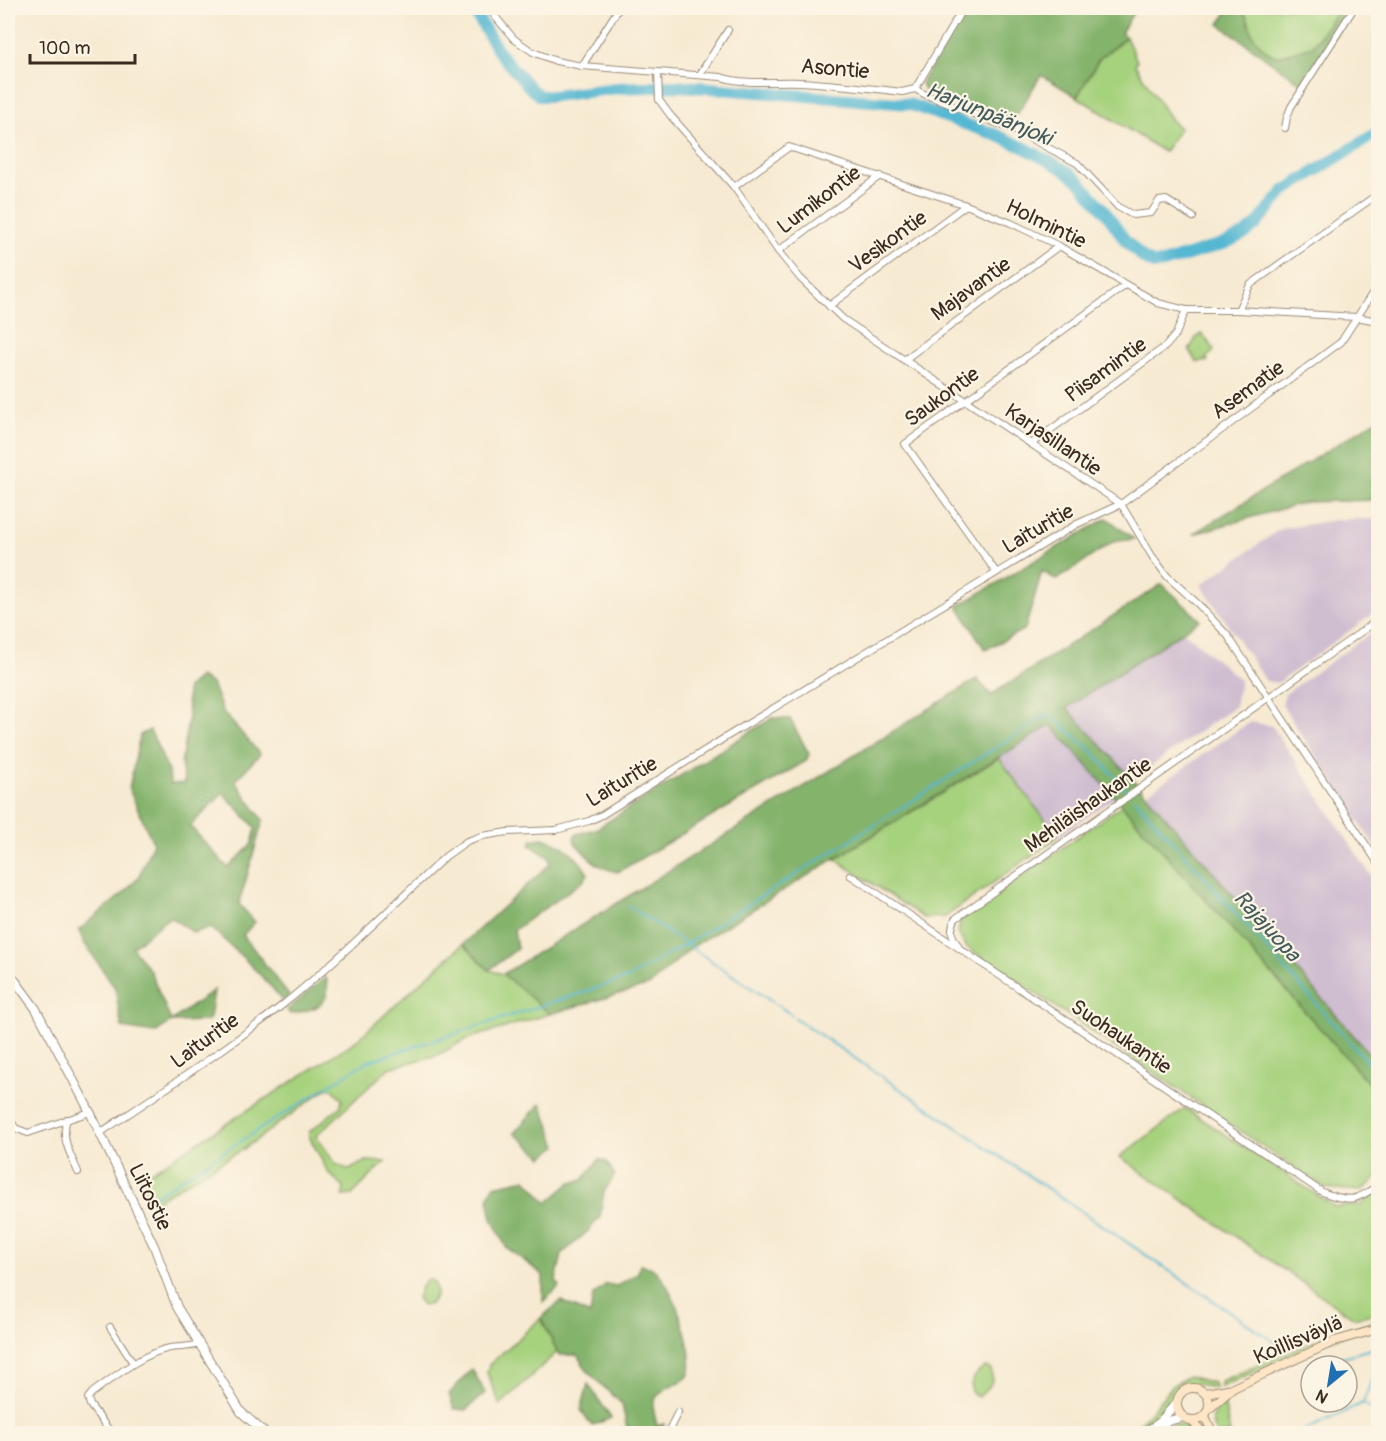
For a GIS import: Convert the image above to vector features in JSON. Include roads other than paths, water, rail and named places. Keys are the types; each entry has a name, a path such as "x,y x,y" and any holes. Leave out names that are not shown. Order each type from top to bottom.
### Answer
{"main road":[{"name":"Koillisväylä","path":"1205,1393 1233,1388 1335,1341 1378,1329"},
{"path":"1204,1434 1192,1421 1183,1417 1177,1408 1180,1394 1188,1389 1197,1388 1208,1397 1207,1412 1213,1434"},
{"name":"Koillisväylä","path":"1207,1412 1233,1388"},
{"path":"1192,1421 1207,1412"}],"street":[{"name":"Asontie","path":"488,8 514,39 533,52 556,61 582,66 700,75 748,82 800,82 902,92 915,89"},
{"path":"582,66 619,8"},
{"path":"963,8 915,89 1016,131 1077,163 1118,207 1133,215 1151,213 1159,201 1166,200 1193,217"},
{"path":"1285,128 1292,107 1354,8"},
{"path":"700,75 728,30"},
{"name":"Karjasillantie","path":"658,72 659,100 670,116 734,187 778,251 801,279 829,306 843,319 1121,504 1160,567 1228,636 1378,863"},
{"name":"Holmintie","path":"734,187 789,147 966,205 1011,223 1059,246 1158,303 1186,310 1238,310 1356,317 1378,321"},
{"name":"Lumikontie","path":"778,251 880,176"},
{"path":"1238,310 1250,285 1378,194"},
{"name":"Vesikontie","path":"829,306 966,205"},
{"name":"Majavantie","path":"904,360 1059,246"},
{"name":"Saukontie","path":"996,572 905,444 1126,285"},
{"name":"Asematie","path":"1121,504 1341,342 1372,294 1378,290"},
{"name":"Piisamintie","path":"1031,444 1166,346 1176,334 1186,310"},
{"name":"Laituritie","path":"100,1133 196,1070 281,1006 320,974 446,856 467,841 508,832 556,830 602,815 996,572 1077,524 1121,504"},
{"name":"Mehiläishaukantie","path":"962,950 953,938 951,928 955,919 1378,620"},
{"name":"Suohaukantie","path":"850,875 1322,1192 1340,1199 1353,1199 1363,1196 1378,1185"},
{"name":"Liitostie","path":"8,971 36,1009 90,1112 154,1246 177,1307 241,1412 266,1434"},
{"path":"8,1115 15,1128 28,1133 90,1112"},
{"path":"67,1119 64,1129 65,1139 78,1172"},
{"path":"110,1327 134,1363"},
{"path":"112,1434 90,1405 88,1398 92,1393 134,1363 169,1348 198,1344"},
{"path":"1158,1424 1177,1402"},
{"path":"667,1434 678,1413"},
{"path":"1142,1434 1158,1424 1183,1417"}],"waterway":[{"name":"Harjunpäänjoki","path":"472,8 500,54 540,96 617,88 682,86 909,104 996,135 1065,170 1079,181 1104,210 1125,240 1144,259 1154,264 1226,243 1246,233 1256,225 1284,191 1378,132"},
{"path":"151,1198 366,1062 628,978 686,944 1049,714 1093,752 1127,791"},
{"name":"Rajajuopa","path":"1134,798 1378,1074"},
{"path":"629,906 792,1015"},
{"path":"795,1018 1282,1347"},
{"path":"1353,1354 1378,1347"},
{"path":"1297,1434 1363,1403 1378,1363"},
{"path":"1363,1403 1378,1414"}]}
